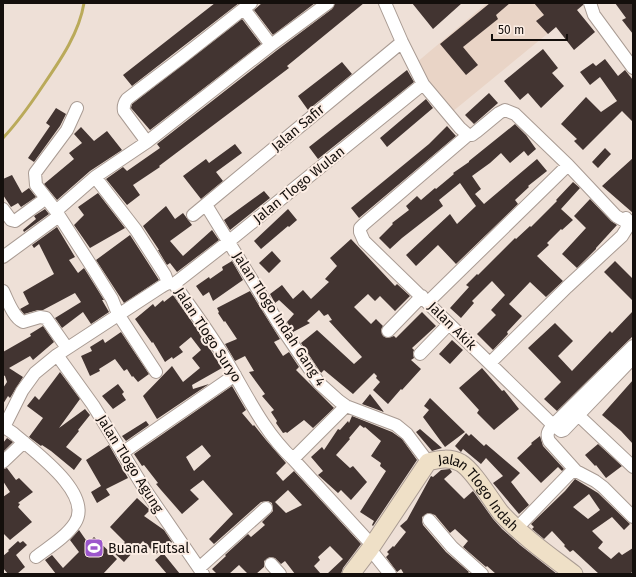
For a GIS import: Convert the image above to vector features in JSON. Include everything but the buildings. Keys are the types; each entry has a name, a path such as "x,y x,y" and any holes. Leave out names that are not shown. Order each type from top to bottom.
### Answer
{"street":[{"path":"3,257 57,213 95,177 147,142 271,45 328,3"},
{"path":"385,3 423,84 460,128 468,135 476,132 499,113 505,110 515,114 568,165 616,216 628,219 627,228 622,236 567,287 490,363"},
{"path":"590,3 594,15 633,68"},
{"path":"147,142 124,111 123,106 127,99 247,6 271,45"},
{"name":"Jalan Safir","path":"193,215 402,42"},
{"name":"Jalan Tlogo Wulan","path":"171,284 228,242 423,84"},
{"path":"77,108 67,130 36,173 36,185 57,213 112,299 118,314 156,372"},
{"name":"Jalan Akik","path":"468,135 364,224 360,228 360,232 364,241 553,425"},
{"path":"388,331 425,299 568,165"},
{"path":"95,177 136,230 171,284"},
{"path":"3,209 11,220 15,221 45,198"},
{"name":"Jalan Tlogo Indah Gang 4","path":"206,205 279,324 319,383 339,402 346,406 396,425 407,434 428,462"},
{"name":"Jalan Tlogo Suryo","path":"4,427 22,391 35,372 118,314 171,284 201,322 235,375 263,423 280,446 371,547 390,574"},
{"path":"3,291 6,306"},
{"name":"Jalan Tlogo Agung","path":"6,306 23,322 40,317 46,318 62,352 122,453 201,571"},
{"path":"420,354 449,324"},
{"path":"633,346 547,432 549,441 574,469 580,474 595,480 633,517"},
{"path":"553,425 561,431 564,430 631,364"},
{"path":"122,453 235,375"},
{"path":"293,459 346,406"},
{"path":"578,415 633,467"},
{"path":"4,427 24,442 62,476 71,488 79,507 79,514 75,523 64,535 36,558"},
{"path":"3,462 24,442"},
{"name":"Jalan Tlogo Indah","path":"351,574 428,462 446,459 454,460 462,464 470,471 501,512 517,528 574,574"},
{"path":"517,528 574,469"},
{"path":"201,571 266,508"},
{"path":"429,520 452,547 482,574"},
{"path":"271,564 280,574"}],"shaded area":[{"path":"487,3 585,3 452,112 436,93 416,63"}],"waterway":[{"path":"3,138 28,107 68,47 78,26 84,3"}],"place":[{"name":"Buana Futsal","path":"94,548"}]}
